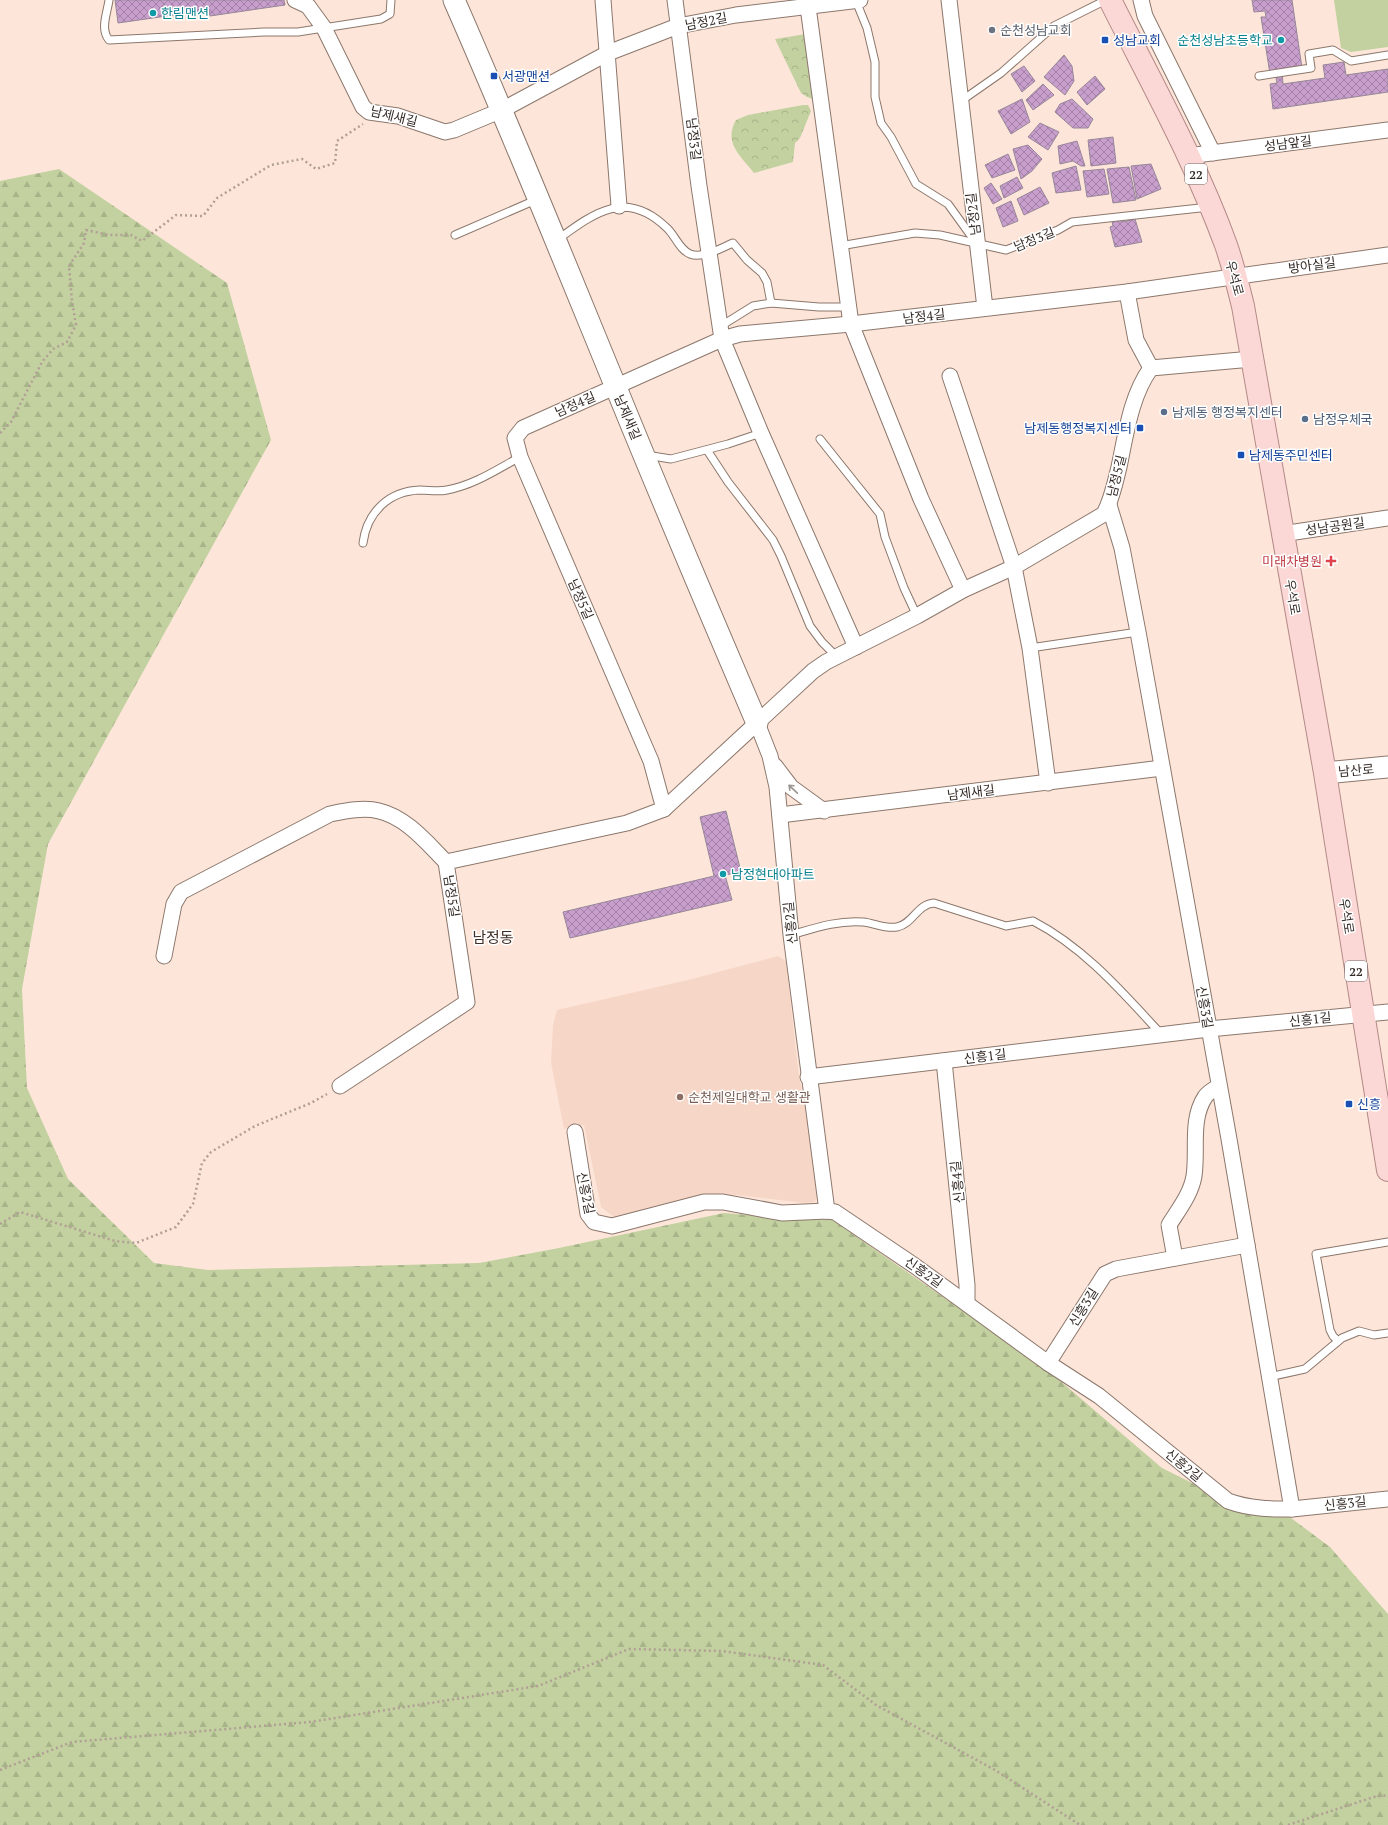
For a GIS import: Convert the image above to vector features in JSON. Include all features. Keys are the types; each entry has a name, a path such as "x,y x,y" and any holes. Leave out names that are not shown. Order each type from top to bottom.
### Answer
{"main road":[{"name":"우석로","path":"1110,0 1188,156 1211,207 1226,246 1235,276 1252,359 1325,772 1388,1170"}],"street":[{"name":"남제새길","path":"295,0 308,6 324,28 363,107 369,112 398,116 445,132 454,130 502,110"},
{"name":"남제새길","path":"454,0 540,198 615,386 757,723"},
{"path":"603,0 619,206"},
{"name":"남정3길","path":"675,0 699,186 710,253"},
{"name":"남정2길","path":"502,110 608,53 678,26 736,15 858,0"},
{"name":"남정2길","path":"949,0 977,243"},
{"path":"1141,0 1145,16 1213,153"},
{"path":"808,7 851,324 921,500 963,590"},
{"name":"성남앞길","path":"1188,156 1388,130"},
{"path":"977,243 985,308"},
{"path":"710,253 722,332 761,433 856,647"},
{"name":"방아실길","path":"1235,276 1388,255"},
{"name":"남정4길","path":"520,457 515,438 523,428 615,386 722,332 740,334 851,324 1127,292 1235,276"},
{"path":"1127,292 1136,340 1151,368 1252,359"},
{"name":"남정5길","path":"340,1086 468,1002 446,862 627,823 664,809 813,671 963,590 1014,567 1104,514 1109,505 1114,489 1127,429 1141,381 1151,368"},
{"path":"950,376 1014,567 1030,648 1048,783"},
{"name":"남정5길","path":"520,457 649,755 664,809"},
{"path":"1109,505 1122,548 1162,768"},
{"name":"성남공원길","path":"1282,534 1388,518"},
{"name":"신흥2길","path":"757,723 770,759 777,787 791,935 808,1077 827,1211"},
{"path":"770,759 791,787 824,811"},
{"name":"남산로","path":"1325,772 1388,767"},
{"name":"남제새길","path":"780,815 824,811 1162,768"},
{"name":"신흥3길","path":"1162,768 1247,1245 1292,1509 1388,1499"},
{"path":"164,956 174,904 181,892 330,814 351,810 378,810 399,819 446,862"},
{"name":"신흥1길","path":"808,1077 1209,1029 1388,1012"},
{"name":"신흥4길","path":"944,1061 967,1285 967,1303"},
{"path":"1176,1258 1169,1225 1188,1197 1194,1177 1196,1128 1200,1107 1206,1096 1219,1086"},
{"name":"신흥2길","path":"575,1132 588,1214 594,1222 612,1226 704,1202 723,1202 782,1213 835,1212 967,1303 1048,1363 1099,1396 1228,1501 1244,1507 1292,1509"},
{"name":"신흥3길","path":"1048,1363 1105,1274 1116,1269 1247,1245"}],"lane":[{"path":"109,0 104,28 104,34 109,40 264,32 298,32 381,19 390,14 391,0"},
{"name":"남정2길","path":"858,0 867,28 875,62 875,97 881,123 891,137 916,184 948,204 977,243"},
{"path":"960,102 980,90 1054,26 1106,0"},
{"path":"1259,76 1311,68 1309,54 1333,50 1351,61 1388,55"},
{"path":"455,235 540,198"},
{"path":"557,240 601,211 619,206 635,209 661,222 688,253 695,255 710,253 733,243 747,260 762,274 767,282 771,303"},
{"name":"남정3길","path":"840,246 915,233 940,235 1006,250 1058,230 1072,222 1211,207"},
{"path":"722,332 753,306 771,303 819,307 849,307"},
{"path":"644,454 671,459 707,450 761,433"},
{"path":"820,439 880,514 885,537 904,588 917,616"},
{"path":"707,450 732,488 773,540 810,626 822,642 837,657"},
{"path":"363,543 368,521 376,510 391,497 403,492 447,490 491,474 520,457"},
{"path":"1030,648 1138,632"},
{"path":"791,935 840,922 864,922 897,927 909,921 926,904 934,903 1006,926 1033,921 1060,938 1106,974 1162,1035"},
{"path":"1338,1342 1330,1330 1316,1254 1388,1242"},
{"path":"1269,1377 1305,1369 1342,1338 1359,1331 1374,1336 1388,1333"}],"path":[{"path":"0,432 11,422 42,362 53,349 67,342 76,325 69,266 84,243 86,230 109,235 131,235 142,240 176,215 203,216 217,198 271,165 302,158 316,169 335,163 337,141 378,113"},
{"path":"0,1224 20,1212 115,1242 136,1243 176,1227 193,1204 202,1163 211,1152 255,1126 311,1103 340,1086"},
{"path":"0,1770 72,1742 310,1722 538,1686 629,1649 722,1650 823,1665 876,1705 995,1770 1080,1825"},
{"path":"1288,1825 1374,1797 1388,1795"}],"shaded area":[{"name":"순천제일대학교 생활관","path":"778,956 786,961 798,1069 820,1191 815,1202 804,1203 738,1195 703,1194 615,1218 601,1207 584,1125 564,1129 551,1063 553,1025 557,1010 692,979"}],"green space":[{"path":"1334,0 1388,0 1388,47 1351,52 1341,48"},
{"path":"806,34 813,99 801,93 775,39"},
{"path":"808,105 811,111 800,138 795,143 793,162 754,173 735,149 732,136 736,120 748,115"},
{"path":"59,169 227,283 271,440 48,844 22,989 27,1088 68,1179 154,1263 208,1270 479,1263 559,1248 724,1213 831,1219 1045,1368 1162,1468 1228,1501 1279,1509 1330,1547 1388,1614 1388,1825 0,1825 0,181"}],"building":[{"name":"한림맨션","path":"115,0 284,0 285,5 210,16 209,10 118,23"},
{"name":"순천성남초등학교","path":"1252,0 1292,0 1302,68 1282,71 1283,84 1325,78 1323,65 1344,62 1346,75 1388,69 1388,92 1273,109 1270,84 1277,83 1275,73 1270,74 1261,17 1266,17 1265,11 1254,12"},
{"path":"1064,55 1072,66 1074,81 1065,95 1044,77"},
{"path":"1024,66 1035,81 1022,92 1011,74"},
{"path":"1095,76 1105,89 1087,105 1077,92"},
{"path":"1043,84 1054,95 1033,110 1026,100"},
{"path":"1022,99 1030,122 1011,134 998,111"},
{"path":"1072,99 1093,119 1088,128 1073,128 1055,112 1060,104"},
{"path":"1040,123 1059,132 1048,150 1028,137"},
{"path":"1113,137 1116,163 1091,166 1088,140"},
{"path":"1077,141 1085,166 1081,166 1073,161 1060,164 1058,146"},
{"path":"1028,145 1042,159 1032,171 1021,179 1013,149"},
{"path":"1008,154 1015,170 992,178 985,165"},
{"path":"1151,164 1161,189 1137,199 1131,166"},
{"path":"1076,166 1081,190 1056,193 1052,173"},
{"path":"1129,167 1136,200 1113,203 1107,169"},
{"path":"1104,169 1109,194 1087,197 1083,171"},
{"path":"1017,177 1023,188 1004,198 1000,186"},
{"path":"991,183 1002,199 993,204 984,188"},
{"path":"1040,187 1049,203 1024,215 1017,199"},
{"path":"1011,201 1018,221 1003,227 996,208"},
{"path":"1121,219 1122,222 1135,219 1142,242 1115,247 1110,227 1113,226 1112,221"},
{"name":"남정현대아파트","path":"726,811 741,872 725,875 732,900 570,938 563,912 714,876 700,817"}],"place":[{"name":"한림맨션","path":"153,13"},
{"name":"순천성남교회","path":"992,30"},
{"name":"성남교회","path":"1105,40"},
{"name":"순천성남초등학교","path":"1281,40"},
{"name":"서광맨션","path":"494,76"},
{"name":"남제동 행정복지센터","path":"1164,412"},
{"name":"남정우체국","path":"1305,419"},
{"name":"남제동행정복지센터","path":"1140,428"},
{"name":"남제동주민센터","path":"1241,455"},
{"name":"미래차병원","path":"1331,561"},
{"name":"남정현대아파트","path":"723,874"},
{"name":"순천제일대학교 생활관","path":"680,1097"},
{"name":"신흥","path":"1349,1104"}],"district":[{"name":"남정동","path":"493,937"}]}
